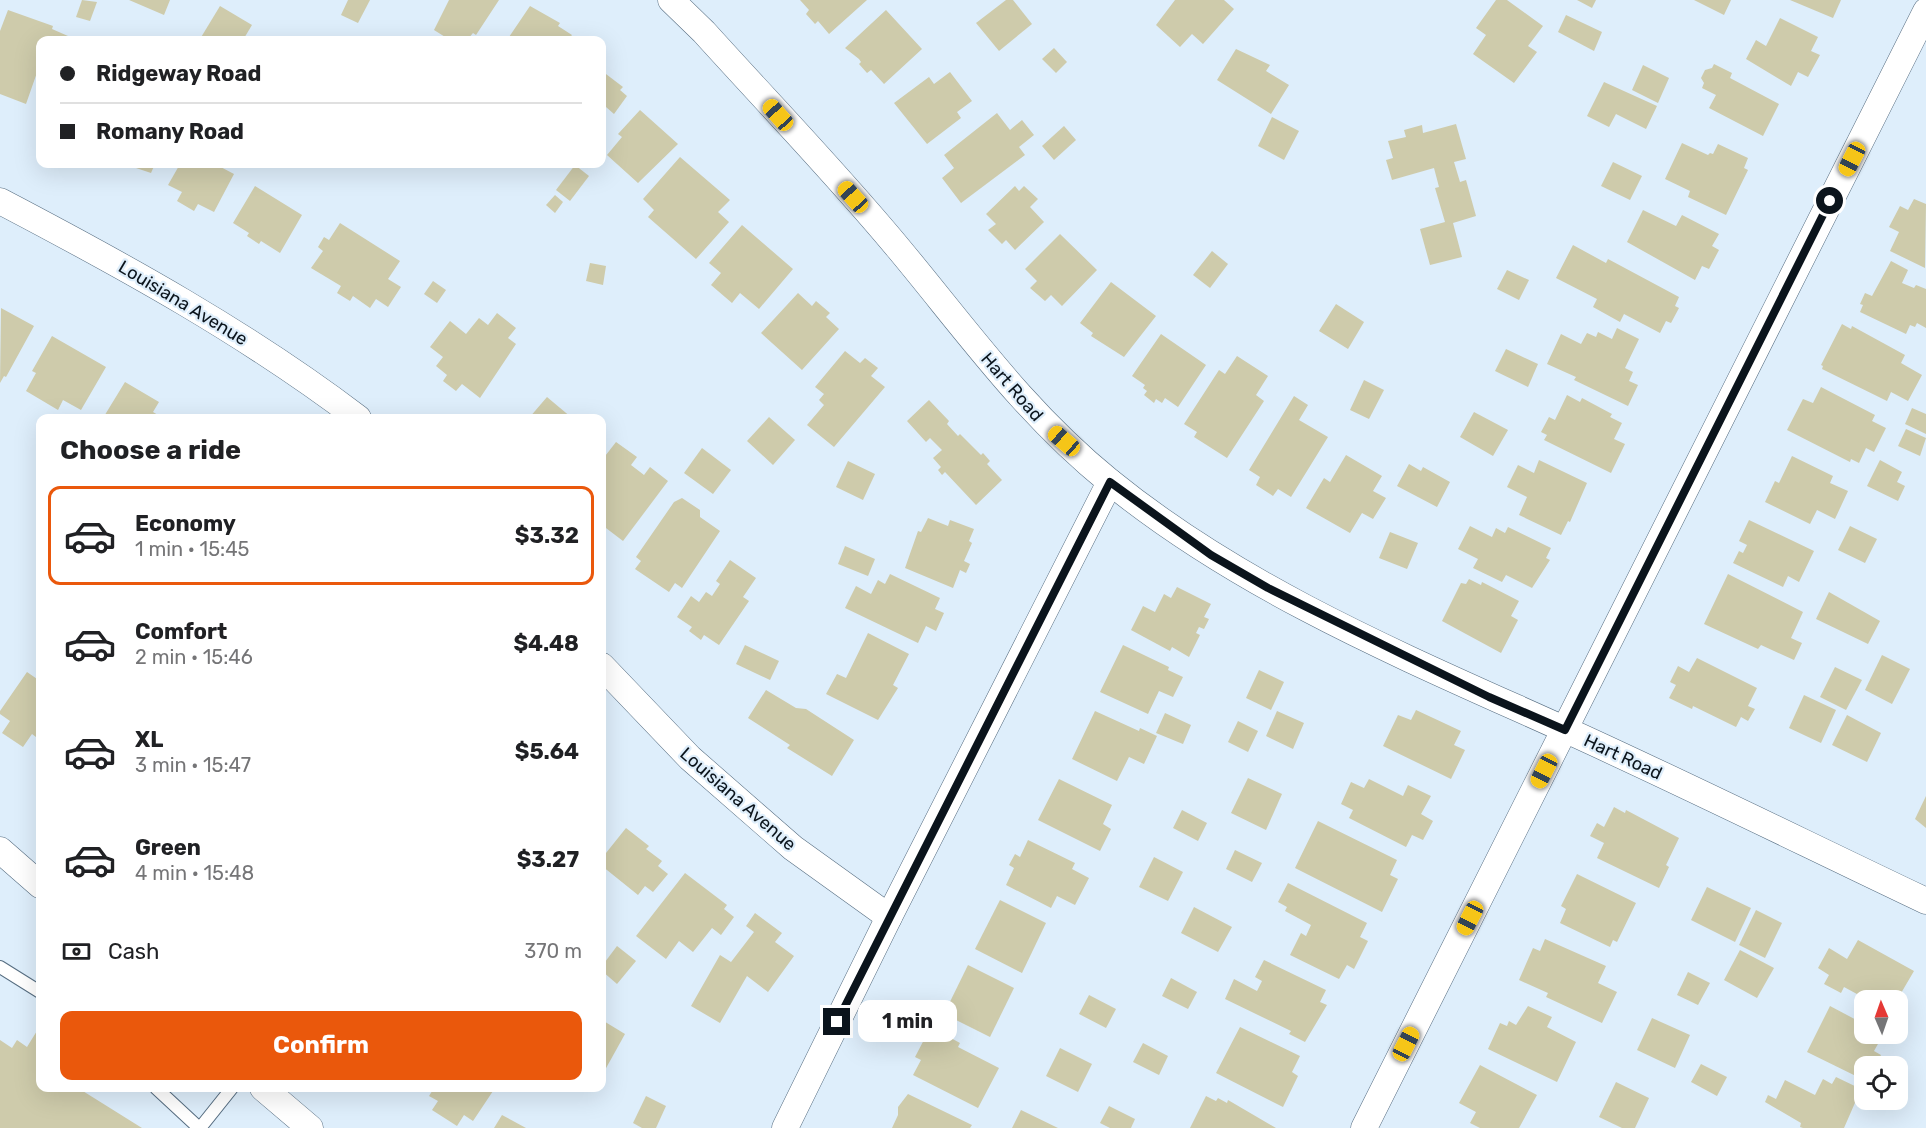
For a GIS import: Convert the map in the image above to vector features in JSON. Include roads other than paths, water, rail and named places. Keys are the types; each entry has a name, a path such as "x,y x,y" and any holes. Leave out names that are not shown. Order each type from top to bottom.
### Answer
{"street":[{"name":"Hart Road","path":"671,0 704,32 897,247 1008,385 1049,428 1110,482 1211,555 1268,588 1489,697 1565,730 1926,901"},
{"path":"1364,1128 1926,11"},
{"name":"Louisiana Avenue","path":"0,201 113,260 214,319 352,414"},
{"path":"785,1128 889,917 1110,482"},
{"name":"Louisiana Avenue","path":"606,670 690,758 793,848 889,917"},
{"path":"0,850 36,882"},
{"path":"268,1092 310,1128"}],"lane":[{"path":"0,967 36,990"},
{"path":"160,1092 200,1128 229,1092"}]}
